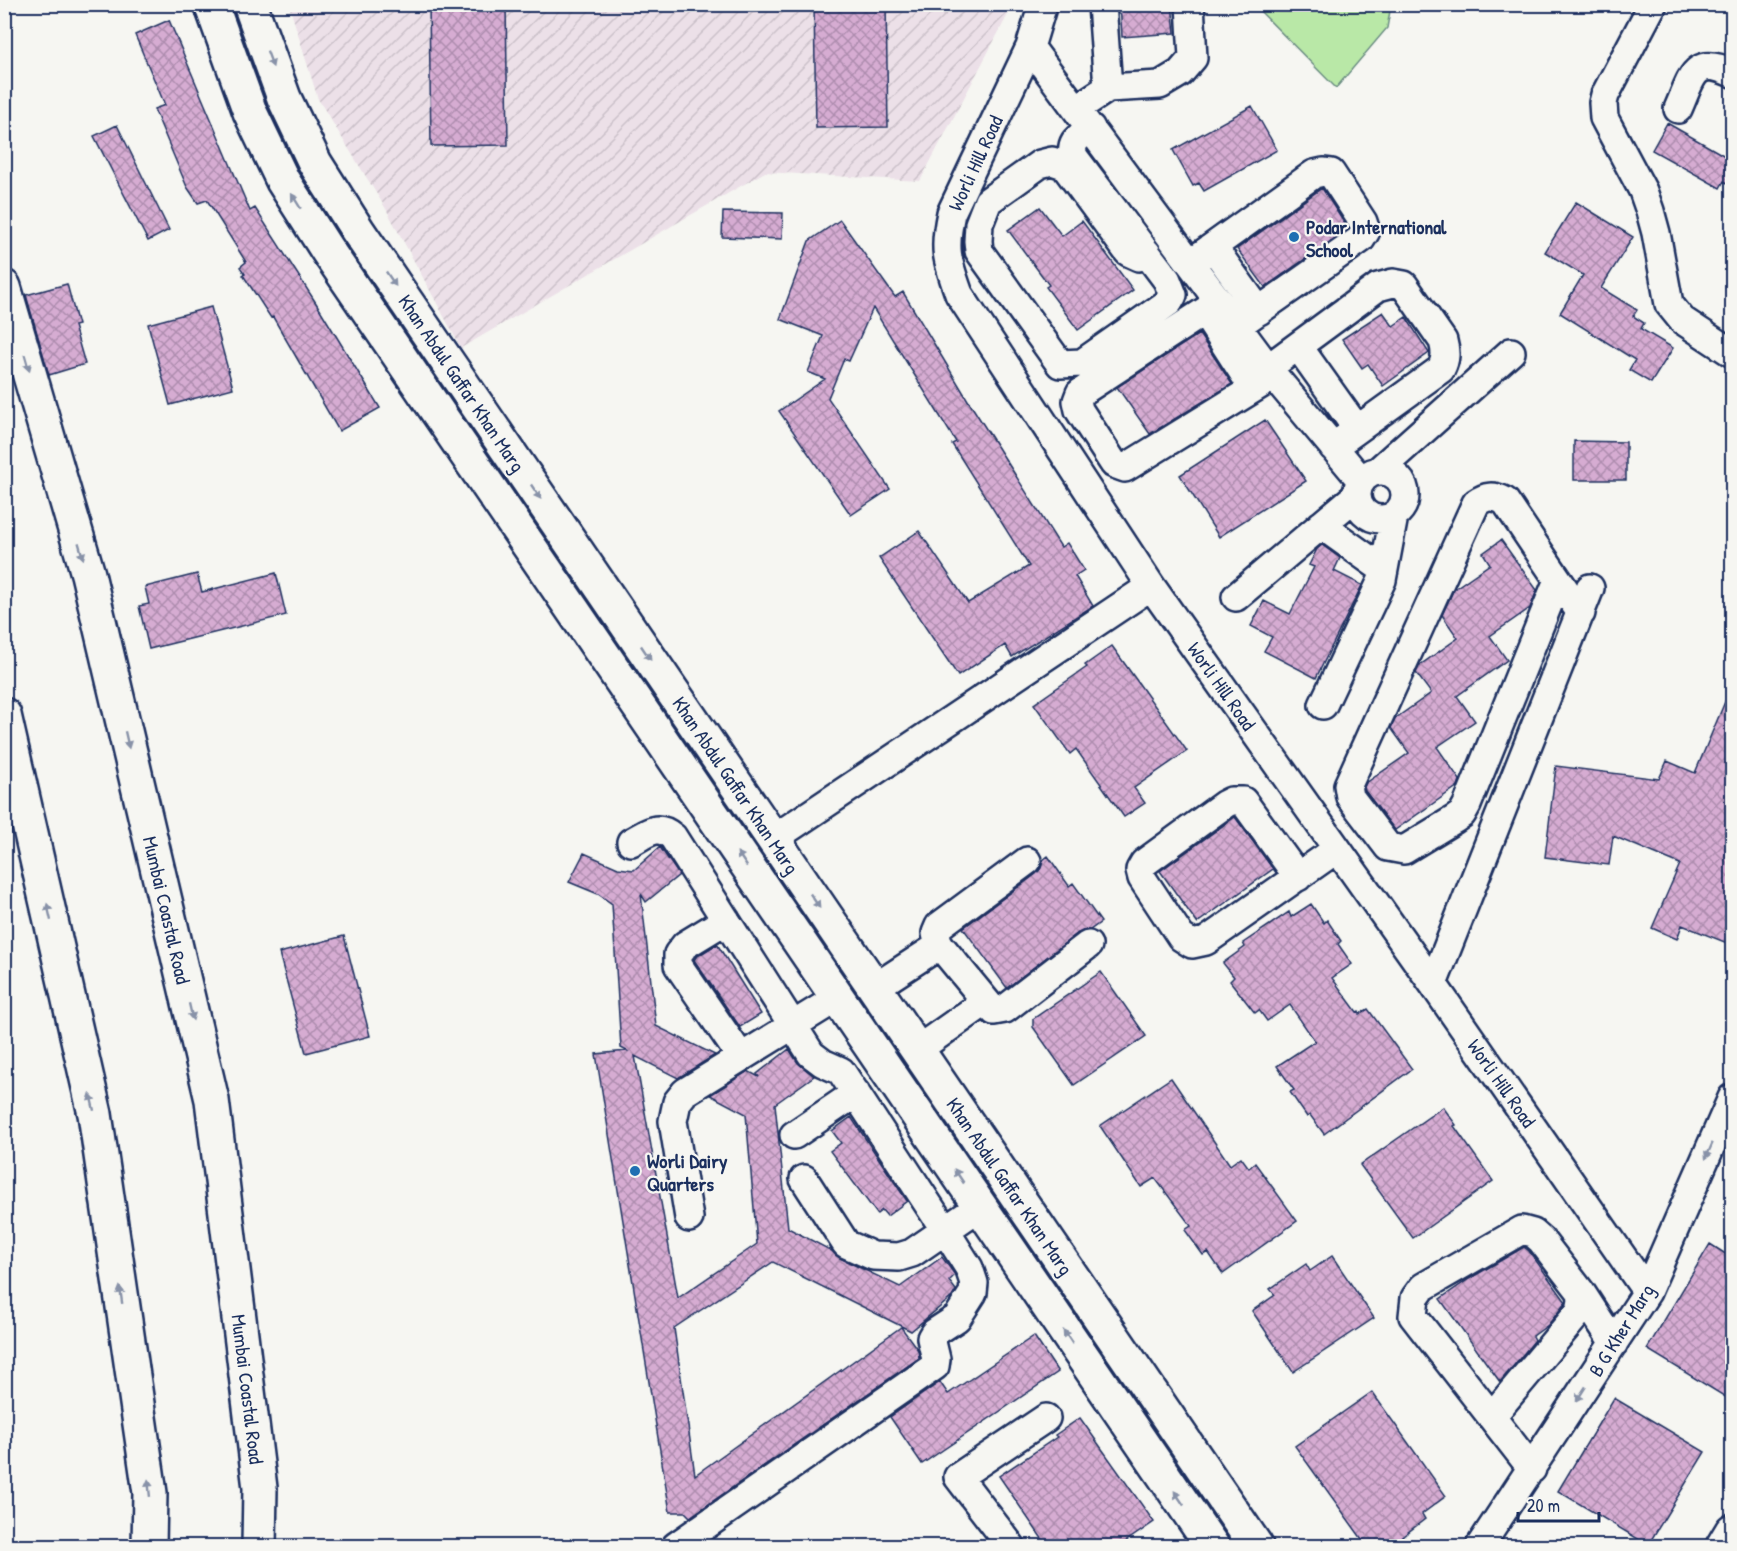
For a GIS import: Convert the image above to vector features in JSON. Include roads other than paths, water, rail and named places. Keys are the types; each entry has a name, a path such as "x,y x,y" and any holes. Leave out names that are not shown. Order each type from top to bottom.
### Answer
{"main road":[{"name":"Khan Abdul Gaffar Khan Marg","path":"212,4 250,112 290,191 339,269 1212,1546"},
{"name":"Khan Abdul Gaffar Khan Marg","path":"250,4 284,98 321,173 358,231 1256,1546"},
{"name":"Mumbai Coastal Road","path":"4,287 88,574 212,1100 260,1488 259,1546"},
{"path":"4,715 95,1114 150,1493 149,1546"},
{"path":"1723,1546 1732,1531"}],"street":[{"name":"Worli Hill Road","path":"1043,4 1030,47 951,213 945,240 948,263 959,294 1150,586 1433,984 1647,1292"},
{"path":"1102,4 1108,88 1084,119 1072,149 1074,157 1153,261 1167,280 1173,295 1169,302 1082,363 1060,364 979,251 979,224 988,201 1041,164 1052,161 1064,165 1128,252 1153,261 1187,258 1213,247 1314,174 1331,173 1363,222 1366,231 1361,239 1248,319"},
{"path":"1108,88 1160,85 1180,73 1193,58 1190,4"},
{"path":"1653,4 1605,95 1604,118 1643,191 1656,233 1669,304 1682,320 1732,353"},
{"path":"1030,47 1187,258 1212,307 1265,377 1365,482"},
{"path":"1678,109 1695,72 1702,67 1719,67 1732,73"},
{"path":"1213,247 1248,319 1265,377"},
{"path":"1212,307 1080,393 1077,401 1079,410 1114,464 1125,468 1265,377 1298,346 1378,287 1392,283 1404,285 1443,341 1446,351 1445,361 1441,369 1333,447"},
{"path":"1212,307 1248,319"},
{"path":"1298,346 1357,429"},
{"path":"1236,597 1321,525 1365,482 1511,352"},
{"path":"1389,471 1398,477 1404,486 1406,497 1402,508 1394,516 1383,519 1371,517 1362,511 1357,501 1365,482 1389,471"},
{"path":"1433,984 1585,601 1558,580 1505,501 1496,497 1488,497 1476,503 1348,785 1348,792 1388,847 1395,850 1404,850 1462,814 1558,580"},
{"path":"1323,705 1382,580 1394,516"},
{"path":"1321,525 1383,570"},
{"path":"773,839 1150,586"},
{"path":"1314,816 1348,792"},
{"path":"1298,877 1244,801 1238,800 1216,811 1144,863 1140,870 1142,878 1181,937 1192,944 1206,941 1298,877 1337,849"},
{"path":"632,842 656,829 665,830 674,837 811,1053 823,1064 841,1071 856,1093 969,1268 974,1283 973,1293 957,1318 934,1333 931,1338 936,1359 935,1365 676,1546"},
{"path":"1027,861 939,926 936,938 940,945 994,1011 1005,1009 1088,945"},
{"path":"726,920 686,945 678,954 678,965 741,1057"},
{"path":"874,988 940,945"},
{"path":"689,1218 674,1121 677,1102 685,1092 837,998"},
{"path":"917,1050 985,1002"},
{"path":"794,1135 856,1093"},
{"name":"B G Kher Marg","path":"1480,1546 1647,1292 1732,1098"},
{"path":"804,1179 846,1244 873,1256 899,1257 905,1255 979,1207"},
{"path":"1532,1469 1413,1316 1415,1298 1423,1287 1522,1230 1533,1233 1541,1240 1581,1292 1614,1343"},
{"path":"1492,1416 1580,1311 1581,1292"},
{"path":"1011,1546 958,1477 1046,1418"}],"place":[{"name":"Podar International School","path":"1294,237"},
{"name":"Worli Dairy Quarters","path":"635,1171"}]}
